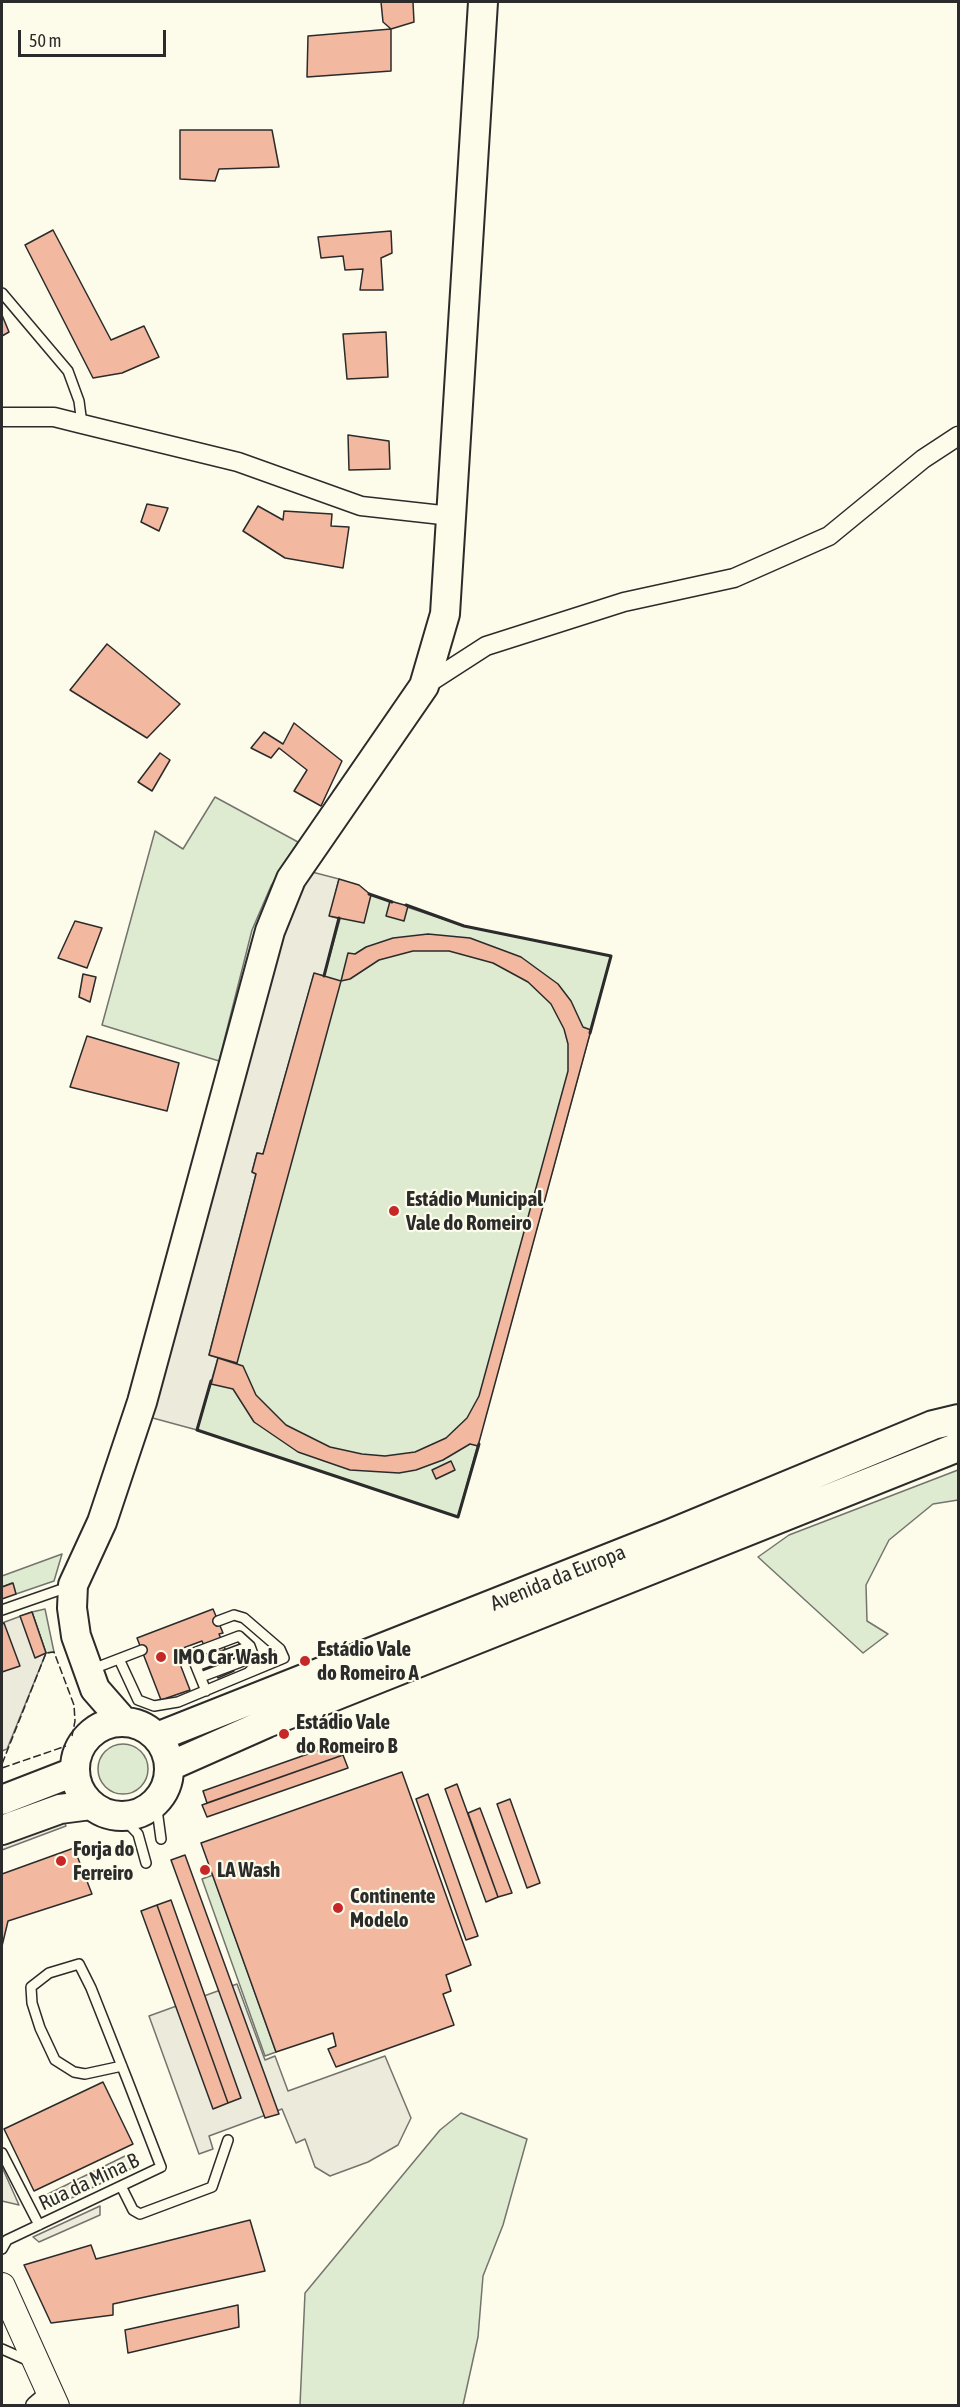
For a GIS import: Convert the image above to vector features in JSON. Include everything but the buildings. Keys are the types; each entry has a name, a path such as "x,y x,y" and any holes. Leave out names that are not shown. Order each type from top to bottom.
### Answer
{"main road":[{"path":"123,1721 92,1680 76,1636 72,1608 73,1585 102,1522 142,1402 270,931 291,879 424,686 445,614 483,2"},
{"name":"Avenida da Europa","path":"157,1737 670,1534 933,1425 958,1419"},
{"name":"Avenida da Europa","path":"170,1766 267,1723 958,1447"},
{"path":"91,1733 92,1680"},
{"path":"123,1721 147,1728 157,1737 166,1750 170,1766 167,1785 156,1802 137,1814 121,1816 105,1813 91,1805 82,1796 74,1772 77,1752 91,1733 112,1722 123,1721"},
{"path":"2,1800 74,1772"},
{"path":"2,1830 60,1809 91,1805"},
{"path":"2,2286 38,2365 47,2401"}],"street":[{"path":"2,417 54,417 238,462 361,506 451,516"},
{"path":"424,686 486,646 624,602 734,578 829,536 923,459 958,436"}],"lane":[{"path":"2,293 68,371 79,401 82,424"},
{"path":"2,1610 73,1585"},
{"path":"119,1659 138,1700 154,1706 178,1702 284,1658 280,1648 244,1618 234,1615 218,1621"},
{"path":"206,1690 191,1654 237,1636 250,1646 254,1657 256,1665 248,1674"},
{"path":"92,1680 119,1659 142,1650"},
{"path":"201,1677 254,1657"},
{"path":"156,1802 161,1839"},
{"path":"121,1816 138,1834 146,1863"},
{"name":"Rua da Mina B","path":"2,2249 4,2240 161,2167 122,2066 91,1988 79,1964 49,1973 30,1987 32,2003 40,2028 55,2060 74,2073 85,2074 122,2066"},
{"path":"121,2186 133,2210 140,2214 212,2187 228,2140"},
{"path":"2,2153 39,2225"},
{"path":"2,2349 38,2365"}],"green space":[{"path":"215,797 298,842 271,886 252,930 219,1061 102,1025 155,831 183,849"},
{"name":"Estádio Municipal Vale do Romeiro","path":"371,895 464,926 611,956 458,1517 197,1430 218,1358 209,1355 256,1174 252,1172 257,1153 263,1154 314,973 340,918 329,916"},
{"path":"958,1470 958,1500 933,1504 889,1540 866,1585 867,1621 888,1634 863,1653 758,1557 789,1535"},
{"path":"62,1554 54,1581 16,1594 12,1583 2,1587 2,1576"},
{"path":"45,1609 54,1652 46,1653 32,1612"},
{"path":"123,1744 132,1746 143,1755 148,1769 146,1778 137,1789 123,1794 114,1792 103,1783 98,1769 100,1760 109,1749"},
{"path":"213,1875 276,2052 265,2056 202,1879"},
{"path":"461,2113 527,2139 503,2225 483,2276 478,2337 463,2405 300,2405 305,2293 440,2130"}],"shaded area":[{"path":"312,872 339,879 330,916 340,919 324,976 314,974 263,1154 257,1153 252,1172 256,1174 209,1355 218,1358 197,1430 149,1417 282,931 305,880"},
{"path":"32,1612 46,1653 7,1749 2,1751 2,1623"},
{"path":"63,1819 66,1826 2,1850 2,1841"},
{"path":"237,1984 265,2060 275,2056 288,2091 385,2056 411,2118 398,2145 368,2162 330,2176 315,2167 305,2139 296,2143 282,2109 209,2136 213,2149 199,2154 149,2016"},
{"path":"127,2155 134,2167 55,2206 48,2194"},
{"path":"2,2167 19,2205 2,2201"},
{"path":"100,2206 100,2215 39,2242 33,2237"}],"fence":[{"path":"2,1764 46,1653 54,1652 74,1705 75,1721 72,1736"},
{"path":"2,1768 66,1746"}],"wall":[{"path":"369,894 392,902"},
{"path":"406,905 464,926 611,956 590,1033"},
{"path":"324,976 339,918"},
{"path":"211,1381 197,1430 458,1517 479,1444"}],"place":[{"name":"Estádio Municipal Vale do Romeiro","path":"394,1211"},
{"name":"IMO Car Wash","path":"161,1657"},
{"name":"Estádio Vale do Romeiro A","path":"305,1661"},
{"name":"Estádio Vale do Romeiro B","path":"284,1734"},
{"name":"Forja do Ferreiro","path":"61,1861"},
{"name":"LA Wash","path":"205,1870"},
{"name":"Continente Modelo","path":"338,1908"}]}
